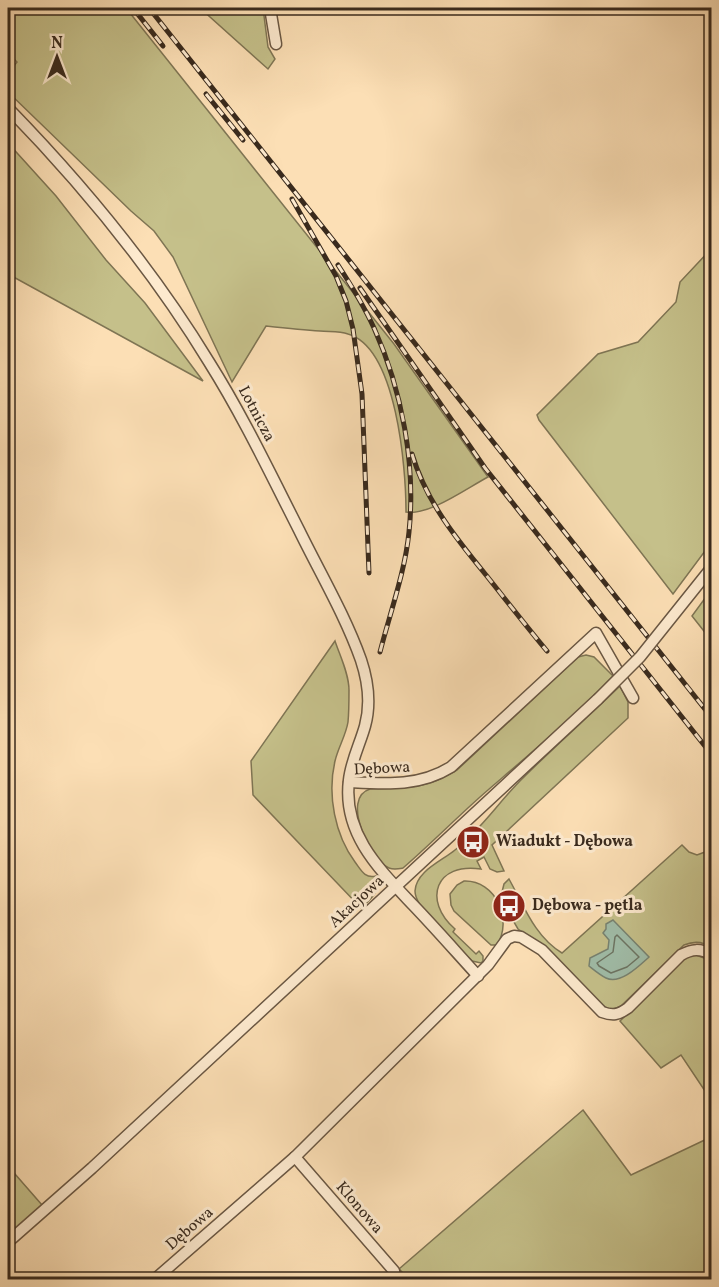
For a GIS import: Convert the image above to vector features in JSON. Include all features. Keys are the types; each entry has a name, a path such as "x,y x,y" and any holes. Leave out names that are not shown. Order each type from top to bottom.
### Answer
{"street":[{"path":"270,8 276,44"},
{"name":"Lotnicza","path":"8,108 118,232 170,302 196,339 233,402 281,495 349,632 366,675 369,692 368,712 352,764 349,782"},
{"name":"Akacjowa","path":"8,1242 92,1168 598,699 640,657 711,567"},
{"name":"Dębowa","path":"477,976 374,864 357,836 350,808 349,782 403,784 418,782 451,767 596,633 633,698"},
{"name":"Dębowa","path":"154,1280 296,1157 477,976 496,956 507,939 514,936 521,937 542,951 602,1012 612,1016 628,1008 681,955 691,950 701,949 711,955"},
{"name":"Klonowa","path":"296,1157 394,1271 396,1280"}],"shaded area":[{"path":"8,8 126,8 394,344 488,477 437,506 426,510 406,512 401,440 388,385 378,362 365,344 348,334 266,326 232,382 173,257 154,231 8,92 8,73 17,62 8,53"},
{"path":"200,8 263,8 268,47 275,59 268,69"},
{"path":"8,143 56,196 106,260 145,303 203,381 8,274"},
{"path":"711,249 711,543 673,594 537,415 598,354 638,342 676,302 680,282"},
{"path":"711,590 711,640 692,616"},
{"path":"335,641 346,671 349,694 346,732 336,756 333,774 335,814 342,840 348,851 364,873 372,877 376,876 377,881 374,894 361,908 253,795 251,761"},
{"path":"586,655 594,657 613,676 568,720 403,868 391,869 382,863 374,854 362,829 358,816 361,795 370,789 424,785 457,770 578,657"},
{"path":"620,686 628,702 628,718 492,845 504,871 497,872 490,869 484,857 477,861 481,869 466,868 453,871 444,877 439,886 437,895 439,906 445,918 455,929 453,932 476,954 479,951 483,956 481,963 472,961 429,918 417,899 416,884 430,867 455,850 473,833 524,777"},
{"path":"682,845 689,852 697,855 705,852 711,860 711,948 698,942 684,945 621,1006 616,1008 609,1009 602,1005 539,943 518,929 502,892 504,884 509,879 537,930 562,953"},
{"path":"464,881 475,882 485,887 498,903 503,924 497,945 491,945 454,911 450,894 457,885"},
{"path":"696,955 712,961 711,1100 681,1055 661,1068 620,1021 686,957"},
{"path":"583,1110 631,1175 711,1137 711,1279 410,1280 399,1269"},
{"path":"8,1166 42,1205 8,1236"}],"water":[{"path":"613,920 649,957 629,974 617,979 604,977 589,966 590,958 608,949 609,940 603,933 606,924"}],"railway":[{"path":"133,8 163,46"},
{"path":"149,8 712,718"},
{"path":"206,94 243,140"},
{"path":"292,199 336,276 346,301 353,329 362,394 369,573"},
{"path":"338,265 366,312 384,352 399,402 408,454 411,507 407,547 380,652"},
{"path":"360,288 485,468 712,755"},
{"path":"412,454 425,487 443,518 463,547 547,651"}],"place":[{"name":"Wiadukt - Dębowa","path":"473,842"},
{"name":"Dębowa - pętla","path":"509,906"}]}
